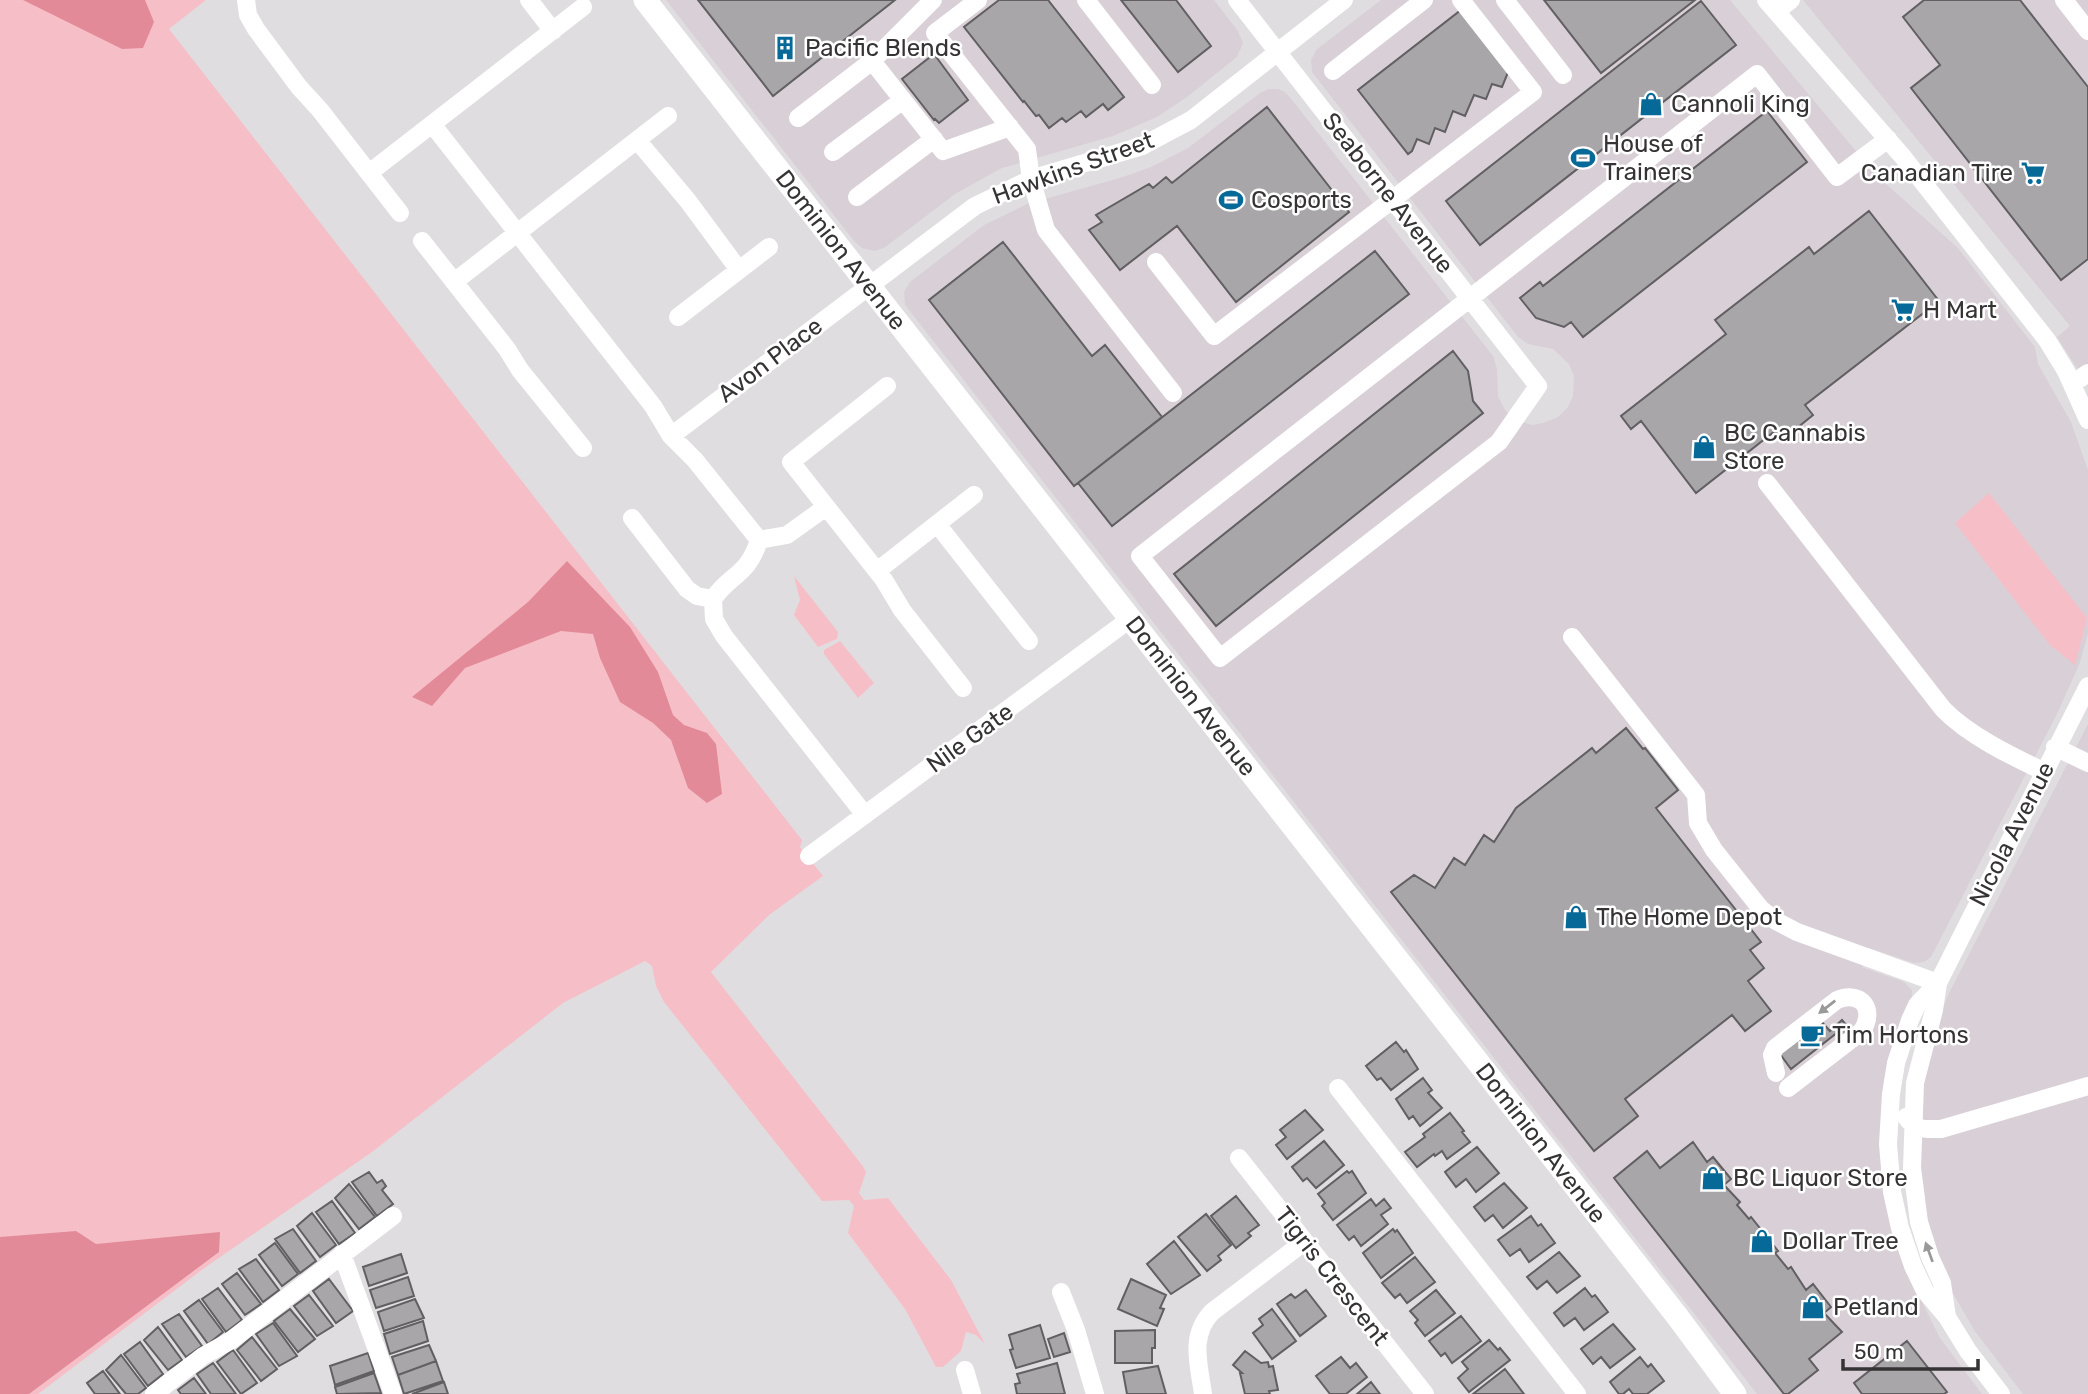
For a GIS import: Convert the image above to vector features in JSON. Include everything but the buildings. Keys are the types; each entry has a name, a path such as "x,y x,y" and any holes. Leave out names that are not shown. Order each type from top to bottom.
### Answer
{"main road":[{"name":"Dominion Avenue","path":"645,0 1735,1394"}],"street":[{"path":"246,0 248,15 256,29 400,213"},
{"path":"528,0 552,31"},
{"path":"797,118 872,61 933,0"},
{"path":"978,0 935,33 1027,149 1031,179 1046,230 1173,393"},
{"path":"1086,0 1152,85"},
{"name":"Seaborne Avenue","path":"1237,0 1538,386 1499,442 1220,658 1140,556 1470,299"},
{"name":"Hawkins Street","path":"869,285 975,206 1031,179 1142,146 1191,120 1344,0"},
{"path":"1333,71 1424,0"},
{"path":"1156,262 1214,336 1533,92 1461,0"},
{"path":"1505,0 1563,75"},
{"path":"2064,0 2088,31"},
{"path":"1778,4 2047,340 2072,384 2088,420"},
{"path":"369,173 583,7"},
{"path":"872,61 943,151 1010,127"},
{"path":"1470,299 1757,74 1837,177 1888,139"},
{"path":"833,152 903,100"},
{"path":"454,282 668,116"},
{"path":"432,124 653,406 671,436 695,460 759,541"},
{"path":"857,197 934,139"},
{"path":"637,140 684,196 739,270"},
{"path":"422,241 583,448"},
{"path":"678,317 769,247"},
{"name":"Avon Place","path":"671,436 869,285"},
{"path":"2072,384 2088,373"},
{"path":"887,386 791,462 877,571 898,604 963,688"},
{"path":"1767,483 1954,721 2043,771"},
{"path":"877,571 974,495"},
{"path":"759,541 787,536 826,507"},
{"path":"632,518 687,589 697,596 713,599"},
{"path":"937,524 1029,641"},
{"path":"759,541 744,570 719,590 713,599 714,619 724,636 865,815"},
{"name":"Nile Gate","path":"809,856 1130,619"},
{"path":"1572,637 1696,795 1699,823 1714,850 1761,908 1776,921 1797,932 1937,983"},
{"name":"Nicola Avenue","path":"2001,1394 1968,1351 1947,1317 1925,1291 1900,1228 1891,1182 1888,1144 1895,1073 1906,1031 1917,1005 1937,983 2088,686"},
{"path":"2055,747 2088,763"},
{"name":"Nicola Avenue","path":"1937,983 1934,1010 1918,1067 1912,1168 1919,1222 1942,1283 1947,1317"},
{"path":"1776,1073 1772,1055 1775,1048 1837,1000 1845,996 1855,997 1864,1003 1868,1022 1862,1031 1788,1088"},
{"path":"1906,1031 1907,1061 1901,1107 1913,1127 1941,1129 2088,1086"},
{"path":"1338,1088 1577,1394"},
{"path":"1889,1125 1898,1134 1907,1200 1919,1222"},
{"name":"Tigris Crescent","path":"1239,1158 1425,1394"},
{"path":"158,1393 203,1356 230,1341 393,1216"},
{"path":"1203,1394 1197,1349 1201,1326 1212,1312 1304,1242"},
{"path":"342,1254 393,1394"},
{"path":"1061,1292 1076,1330 1094,1394"},
{"path":"965,1370 972,1394"}],"shaded area":[{"path":"0,0 206,0 169,29 802,840 800,847 823,876 769,915 711,972 862,1165 866,1172 859,1193 864,1200 888,1198 951,1280 985,1344 976,1335 966,1332 961,1351 943,1367 936,1367 905,1309 848,1233 854,1206 849,1200 822,1201 664,1002 656,986 652,966 645,961 563,1003 372,1152 203,1269 38,1394 0,1394"},
{"path":"23,0 145,0 154,22 143,48 122,49"},
{"path":"666,0 1214,0 1238,31 1243,43 1237,57 1157,117 1113,136 1002,168 955,194 884,248 874,251 862,248 854,241"},
{"path":"1381,0 1730,0 1876,175 1958,248 2035,347 2038,364 2071,422 2088,470 2088,634 2079,665 2056,716 1931,957 1924,962 1914,963 1869,948 1862,967 1904,982 1912,990 1884,1112 1913,1284 1940,1338 1982,1394 1757,1394 905,305 904,292 910,282 984,225 1027,204 1151,167 1188,148 1260,93 1278,89 1293,101 1493,356 1497,369 1498,396 1505,410 1516,420 1532,425 1558,417 1568,407 1573,396 1574,376 1569,364 1553,349 1528,344 1518,337 1312,72 1311,60 1316,50"},
{"name":"Canadian Tire","path":"1803,0 2088,0 2088,385 2057,337 2070,326"},
{"path":"1989,493 2087,618 2075,665 2050,645 1955,523"},
{"path":"567,561 630,627 658,672 673,715 684,725 707,733 716,744 722,794 707,803 688,788 671,740 653,723 620,702 600,658 593,634 561,631 465,668 432,706 412,697 528,602"},
{"path":"794,576 838,632 837,639 818,647 794,615 800,600"},
{"path":"840,641 874,683 858,698 824,654 824,650"},
{"path":"2088,724 2088,1394 2023,1394 1974,1330 1946,1281 1921,1202 1920,1084 1938,1020 1950,991"},
{"path":"76,1231 96,1244 220,1232 219,1252 29,1394 0,1394 0,1237"}],"place":[{"name":"Pacific Blends","path":"785,48"},
{"name":"Cannoli King","path":"1651,104"},
{"name":"House of Trainers","path":"1583,158"},
{"name":"Canadian Tire","path":"2033,173"},
{"name":"Cosports","path":"1231,200"},
{"name":"H Mart","path":"1903,310"},
{"name":"BC Cannabis Store","path":"1704,447"},
{"name":"The Home Depot","path":"1576,917"},
{"name":"Tim Hortons","path":"1812,1035"},
{"name":"BC Liquor Store","path":"1713,1178"},
{"name":"Dollar Tree","path":"1762,1241"},
{"name":"Petland","path":"1813,1307"}]}
